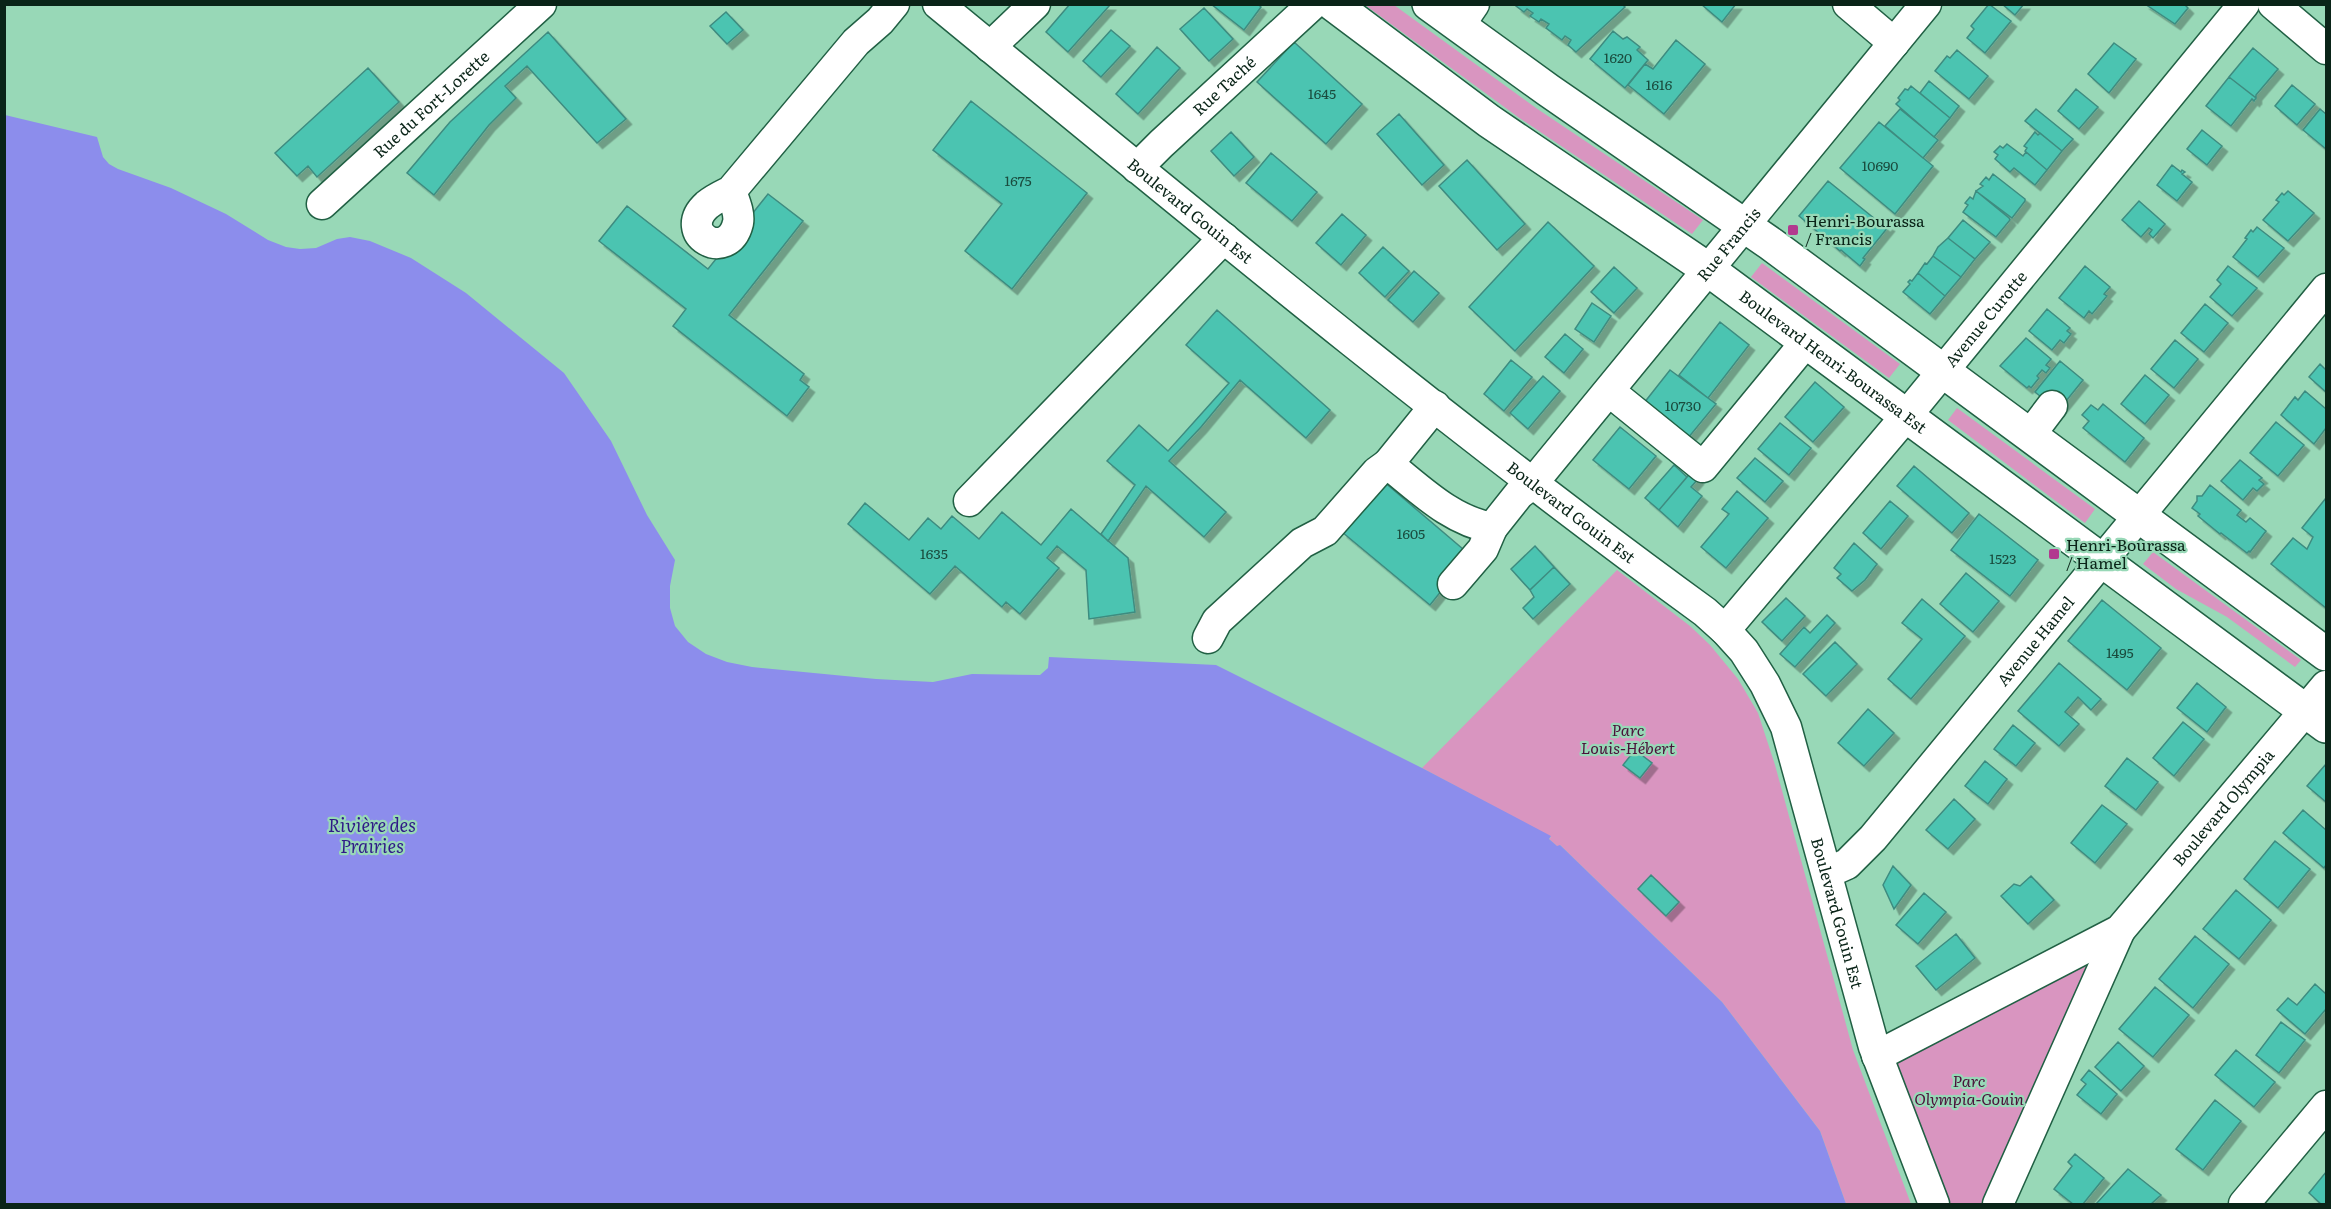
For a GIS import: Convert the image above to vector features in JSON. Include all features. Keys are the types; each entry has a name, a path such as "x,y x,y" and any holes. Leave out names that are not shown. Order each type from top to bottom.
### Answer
{"main road":[{"name":"Boulevard Henri-Bourassa Est","path":"1333,4 1513,137 1709,270 2316,718"},
{"path":"1429,4 1467,15 1548,90 1745,225 2326,654"}],"street":[{"name":"Rue du Fort-Lorette","path":"322,204 541,4"},
{"path":"731,191 856,42 880,21 894,4"},
{"name":"Boulevard Gouin Est","path":"938,4 1137,168 1532,484 1705,612 1725,630 1760,675 1782,717 1796,758 1877,1056 1934,1204"},
{"path":"990,47 1035,4"},
{"name":"Rue Taché","path":"1137,168 1313,4"},
{"path":"1848,4 1894,43"},
{"name":"Rue Francis","path":"1453,584 1484,549 1492,528 1519,494 1532,484 1926,4"},
{"name":"Avenue Curotte","path":"1725,630 1906,415 2244,4"},
{"path":"2273,4 2326,49"},
{"path":"969,501 1224,238"},
{"name":"Avenue Hamel","path":"1827,873 1847,864 1873,838 2326,289"},
{"path":"1609,391 1704,467 1806,342"},
{"path":"1208,638 1217,621 1302,543 1325,531 1377,472 1388,464 1435,406"},
{"path":"2030,435 2052,406"},
{"path":"1388,464 1449,512 1465,521 1492,528"},
{"name":"Boulevard Olympia","path":"1998,1204 2120,930 2316,718 2326,686"},
{"name":"Boulevard Olympia","path":"1877,1056 2120,930"},
{"path":"2244,1204 2326,1106"}],"green space":[{"path":"1365,5 1394,5 1536,108 1703,220 1692,234 1518,117"},
{"path":"1762,263 1900,364 1889,378 1751,277"},
{"path":"1957,408 2095,509 2085,523 1948,420"},
{"path":"2153,552 2301,660 2295,667 2227,617 2176,589 2143,564"},
{"name":"Parc Louis-Hébert","path":"1617,570 1690,626 1710,645 1738,679 1758,713 1775,765 1853,1050 1911,1204 1846,1204 1820,1131 1722,1002 1560,845 1558,847 1549,839 1551,837 1422,768"},
{"name":"Parc Olympia-Gouin","path":"2094,956 1985,1204 1947,1204 1895,1060"}],"water":[{"name":"Rivière des Prairies","path":"5,115 97,137 103,157 109,164 171,188 226,214 268,240 286,247 316,248 337,239 350,237 370,241 411,258 466,293 564,373 611,441 647,515 675,560 670,586 670,608 675,626 688,642 706,654 727,662 752,667 933,682 972,674 1040,675 1048,668 1049,657 1216,665 1422,768 1551,836 1549,839 1557,846 1560,845 1722,1002 1820,1131 1846,1204 5,1204"}],"building":[{"path":"1070,4 1110,5 1068,52 1046,32"},
{"path":"1211,4 1258,4 1261,7 1244,30"},
{"path":"1517,4 1622,4 1625,7 1576,52 1568,45 1571,40 1565,36 1562,40 1546,28 1549,24 1541,19 1539,22 1530,16 1533,13 1527,9 1524,12 1516,6"},
{"path":"1701,4 1736,4 1722,22"},
{"path":"1989,4 2011,21 1985,53 1967,38 1974,29 1971,26"},
{"path":"2002,4 2024,4 2015,15"},
{"path":"2145,4 2184,4 2188,8 2175,24"},
{"path":"1204,8 1233,39 1209,61 1180,29"},
{"path":"726,12 743,30 727,44 710,26"},
{"path":"1111,30 1130,46 1101,77 1083,61"},
{"path":"1613,31 1623,39 1627,37 1640,47 1637,50 1648,60 1625,88 1590,59"},
{"path":"548,32 626,119 597,143 527,66 505,86 516,98 489,125 434,195 407,173 450,122"},
{"path":"1676,40 1705,64 1664,114 1628,85 1645,64 1653,69"},
{"path":"1294,42 1362,104 1326,144 1257,82"},
{"path":"2114,43 2136,59 2109,93 2088,74"},
{"path":"1157,47 1180,68 1138,114 1116,94"},
{"path":"2253,48 2278,69 2256,95 2256,98 2229,77"},
{"path":"1957,50 1988,76 1969,99 1935,71 1947,56 1950,58"},
{"path":"368,68 399,102 317,177 308,166 297,176 275,153"},
{"path":"2229,77 2256,98 2254,101 2252,99 2231,126 2206,106"},
{"path":"1929,81 1959,106 1950,118 1920,93"},
{"path":"2292,85 2315,104 2297,125 2275,106"},
{"path":"1911,86 1950,118 1934,137 1896,104 1905,89 1908,90"},
{"path":"2076,89 2098,107 2079,129 2058,111"},
{"path":"971,101 1087,193 1012,289 965,251 1002,204 933,150"},
{"path":"1900,109 1938,140 1923,158 1885,126"},
{"path":"2036,109 2073,139 2062,151 2025,121"},
{"path":"2320,109 2326,114 2326,149 2303,130"},
{"path":"1399,114 1444,165 1422,185 1377,134"},
{"path":"1879,122 1933,166 1895,214 1840,168"},
{"path":"2202,130 2222,146 2207,165 2187,149"},
{"path":"1231,132 1254,157 1234,176 1211,151"},
{"path":"2035,132 2038,135 2040,133 2062,151 2047,170 2025,151 2027,148 2024,146"},
{"path":"2007,144 2023,156 2026,152 2047,170 2035,185 2014,168 2010,172 1995,159 1998,155 1994,152 2000,146 2003,148"},
{"path":"1271,153 1317,192 1292,221 1246,183"},
{"path":"1467,160 1525,224 1497,250 1439,186"},
{"path":"2172,165 2181,172 2182,170 2185,172 2182,174 2192,182 2177,201 2157,185"},
{"path":"1993,174 2025,199 2012,218 1976,191 1983,186 1980,184 1986,177 1989,180"},
{"path":"1828,181 1885,227 1889,226 1863,258 1865,259 1860,266 1799,216"},
{"path":"1976,191 2010,220 1996,237 1963,212 1968,205 1965,203 1970,197 1973,199"},
{"path":"2288,191 2314,213 2288,241 2263,220 2279,202 2276,200 2282,193 2284,195"},
{"path":"768,194 803,221 729,315 804,374 800,380 809,387 787,416 673,326 686,309 599,241 627,206 708,269"},
{"path":"2139,201 2165,224 2153,238 2149,234 2152,230 2149,228 2141,237 2122,220"},
{"path":"1342,214 1366,235 1341,265 1316,243"},
{"path":"1963,220 1990,242 1975,259 1948,238"},
{"path":"1548,222 1594,266 1515,351 1469,307"},
{"path":"2257,227 2284,248 2258,277 2233,257 2251,230 2253,232"},
{"path":"1948,238 1975,259 1961,277 1933,256 1938,247"},
{"path":"1383,247 1409,271 1385,297 1359,273"},
{"path":"1933,256 1961,277 1945,296 1918,273"},
{"path":"2085,266 2110,287 2104,294 2107,296 2092,314 2089,311 2084,318 2059,298"},
{"path":"2228,266 2257,288 2232,316 2210,297 2221,284 2217,280"},
{"path":"1614,267 1637,288 1614,313 1591,292"},
{"path":"1414,271 1439,293 1413,322 1388,300"},
{"path":"1918,273 1945,296 1930,314 1903,292 1910,284 1908,282 1912,281"},
{"path":"1592,303 1611,316 1594,342 1575,329"},
{"path":"2205,304 2228,323 2204,352 2181,333"},
{"path":"2047,309 2070,328 2067,331 2071,334 2064,343 2060,340 2052,350 2029,331"},
{"path":"1217,310 1330,410 1306,438 1240,380 1169,461 1226,512 1204,537 1146,486 1108,541 1101,534 1135,485 1107,461 1139,425 1168,451 1229,383 1186,345"},
{"path":"1720,322 1749,345 1708,398 1679,375"},
{"path":"1565,334 1583,349 1564,373 1545,357"},
{"path":"2026,338 2051,359 2046,365 2050,368 2046,373 2042,370 2031,388 2029,386 2027,388 2000,366"},
{"path":"2175,340 2198,359 2174,388 2151,369"},
{"path":"1511,360 1532,377 1504,411 1484,394"},
{"path":"2060,361 2083,380 2058,411 2035,392"},
{"path":"2320,364 2326,370 2326,392 2309,377"},
{"path":"1670,370 1716,404 1688,438 1644,403"},
{"path":"2145,375 2169,395 2145,424 2121,404"},
{"path":"1543,376 1560,391 1528,429 1510,413"},
{"path":"1815,382 1844,407 1813,442 1785,417"},
{"path":"2305,391 2326,409 2326,428 2314,444 2281,415 2295,397 2298,400"},
{"path":"2103,404 2144,438 2125,462 2083,428 2089,421 2082,415 2091,405 2098,410"},
{"path":"2276,422 2304,445 2278,476 2250,453"},
{"path":"1780,423 1811,448 1789,475 1758,449"},
{"path":"1620,427 1656,456 1629,489 1593,460"},
{"path":"1755,458 1783,481 1765,502 1737,478"},
{"path":"2240,460 2262,478 2259,480 2264,484 2257,491 2253,488 2243,500 2221,481"},
{"path":"1674,465 1687,477 1659,510 1645,498"},
{"path":"1914,466 1969,513 1952,533 1897,486"},
{"path":"1692,471 1698,479 1691,487 1702,496 1678,527 1659,510"},
{"path":"1383,481 1470,555 1430,605 1342,532"},
{"path":"2210,485 2241,510 2237,515 2246,522 2250,518 2266,531 2250,552 2247,553 2220,534 2192,508 2197,501 2197,496 2202,496"},
{"path":"1737,491 1768,518 1726,568 1701,547 1729,514 1722,509"},
{"path":"2326,498 2326,608 2271,564 2293,538 2307,549 2313,537 2302,528"},
{"path":"1890,501 1908,516 1881,549 1863,533"},
{"path":"865,503 909,540 928,518 941,529 952,516 979,539 1002,512 1041,545 1071,509 1128,558 1135,612 1089,619 1086,570 1057,546 1047,558 1059,568 1020,614 1006,602 1002,607 955,566 930,594 848,524"},
{"path":"1979,514 2038,560 2010,596 1951,550"},
{"path":"1854,543 1877,564 1865,580 1852,591 1837,578 1841,574 1834,568"},
{"path":"1535,546 1554,567 1530,590 1511,569"},
{"path":"1554,567 1570,584 1533,619 1523,608 1534,597 1530,590"},
{"path":"1966,573 1999,601 1973,632 1940,604"},
{"path":"1786,598 1805,616 1782,641 1762,622"},
{"path":"1922,599 1965,636 1911,699 1888,679 1922,639 1902,623"},
{"path":"2102,600 2161,648 2127,690 2068,641"},
{"path":"1827,615 1835,623 1795,667 1780,654 1804,627 1810,633"},
{"path":"1835,642 1857,664 1826,696 1803,674"},
{"path":"2059,663 2101,699 2091,710 2078,697 2065,712 2079,724 2059,746 2018,711"},
{"path":"2197,683 2226,707 2207,732 2177,708"},
{"path":"1868,709 1894,733 1864,766 1838,743"},
{"path":"2183,722 2204,739 2174,776 2153,758"},
{"path":"2013,725 2035,743 2016,766 1994,749"},
{"path":"1635,750 1652,763 1640,778 1623,765"},
{"path":"2127,758 2158,782 2136,810 2105,786"},
{"path":"1985,761 2007,779 1988,804 1965,786"},
{"path":"2326,764 2326,802 2307,786"},
{"path":"1954,799 1975,819 1948,849 1926,830"},
{"path":"2102,805 2127,824 2095,863 2071,843"},
{"path":"2303,810 2326,830 2326,865 2324,868 2283,833"},
{"path":"2275,841 2310,869 2278,908 2244,879"},
{"path":"1893,866 1911,885 1894,909 1883,885"},
{"path":"1651,875 1679,902 1666,916 1638,889"},
{"path":"2031,876 2054,900 2028,924 2001,896 2014,884 2020,886"},
{"path":"2236,890 2271,920 2239,959 2203,929"},
{"path":"1924,893 1946,912 1918,944 1896,925"},
{"path":"1956,934 1975,958 1936,990 1916,966"},
{"path":"2195,936 2229,964 2193,1008 2159,979"},
{"path":"2315,984 2326,994 2326,1009 2305,1034 2277,1010 2288,998 2297,1005"},
{"path":"2155,987 2189,1015 2153,1057 2119,1029"},
{"path":"2281,1022 2305,1040 2279,1073 2256,1055"},
{"path":"2118,1042 2144,1066 2121,1091 2095,1067"},
{"path":"2236,1050 2275,1082 2254,1107 2215,1075"},
{"path":"2089,1070 2117,1094 2101,1114 2077,1095 2086,1084 2081,1080"},
{"path":"2215,1100 2241,1121 2203,1170 2176,1149"},
{"path":"2075,1154 2104,1178 2083,1204 2073,1204 2054,1189 2072,1166 2068,1162"},
{"path":"2128,1169 2161,1195 2151,1204 2096,1204"},
{"path":"2326,1172 2326,1204 2321,1204 2309,1193"}],"place":[{"name":"Henri-Bourassa / Francis","path":"1793,230"},
{"name":"Henri-Bourassa / Hamel","path":"2054,554"}]}
